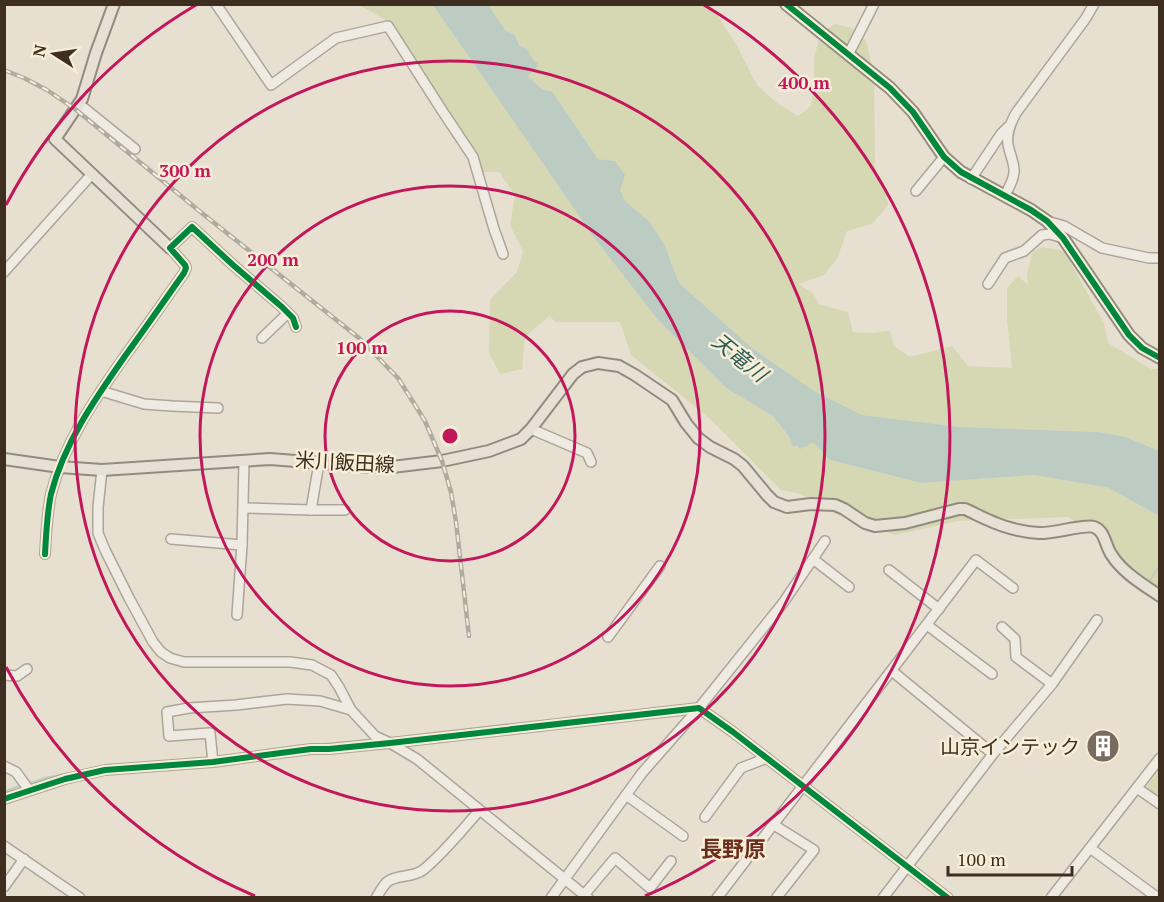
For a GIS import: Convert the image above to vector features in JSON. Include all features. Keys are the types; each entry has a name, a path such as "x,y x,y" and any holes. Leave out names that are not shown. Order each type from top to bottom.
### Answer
{"main road":[{"path":"114,4 82,99 55,139 170,248"},
{"path":"786,4 890,88 913,112 944,157 961,172 1047,221 1063,238 1129,335 1142,348 1160,358"},
{"name":"米川飯田線","path":"4,459 102,470 283,459 372,467 442,461 506,446 521,439 573,374 582,367 598,363 619,366 672,400 698,438 743,466 774,502 787,507 811,504 835,505 865,523 875,526 905,523 965,509 1001,526 1023,532 1043,533 1094,527 1101,532 1109,552 1116,561 1130,575 1160,596"}],"street":[{"path":"216,4 271,85 336,38 388,26 473,157 503,254"},
{"path":"848,55 874,4"},
{"path":"971,178 1094,4"},
{"path":"79,104 135,149"},
{"path":"1005,195 1014,172 1008,147 1008,127"},
{"path":"916,192 944,157"},
{"path":"4,272 92,174"},
{"path":"1047,221 1064,226 1102,248 1149,258 1160,258"},
{"path":"45,554 46,522 50,503 60,467 71,440 101,391 184,273 185,265 170,248 192,227 288,313 293,318 296,327"},
{"path":"988,284 1005,258 1024,251 1042,235 1050,234 1063,238"},
{"path":"262,338 288,313"},
{"path":"101,391 144,404 218,408"},
{"path":"531,429 587,453 591,462"},
{"path":"237,615 244,508 244,461"},
{"path":"311,510 319,463"},
{"path":"102,470 98,532 129,598 161,652 170,658 184,662 290,662 312,665 331,675 351,710 375,736 417,759 586,896 615,858 650,888 671,861"},
{"path":"244,508 345,510"},
{"path":"171,539 242,545"},
{"path":"551,897 642,773 699,708 783,603 825,541"},
{"path":"813,559 849,587"},
{"path":"717,897 804,787 976,560 1013,588"},
{"path":"608,638 660,566"},
{"path":"889,570 939,609"},
{"path":"883,897 993,754 1052,684 1098,620"},
{"path":"927,625 992,674"},
{"path":"1002,627 1015,639 1016,657 1052,684"},
{"path":"4,675 17,676 27,669"},
{"path":"892,671 993,754"},
{"path":"213,762 210,732 169,736 167,712 287,699 320,701 351,710"},
{"path":"4,798 64,779 105,770 213,762 311,749 390,743 699,708 948,897"},
{"path":"1051,897 1160,758"},
{"path":"705,817 741,768 767,759"},
{"path":"4,766 16,772 28,790"},
{"path":"1137,788 1160,804"},
{"path":"626,795 683,836"},
{"path":"376,897 386,883 418,873 423,869 450,844 479,811"},
{"path":"774,825 814,850 777,897"},
{"path":"4,846 80,897"},
{"path":"1090,848 1158,897"},
{"path":"4,887 24,860"}],"green space":[{"path":"359,5 433,5 595,239 658,320 726,388 773,416 792,443 800,450 811,442 830,460 921,483 1034,475 1109,488 1159,516 1159,597 1155,599 1126,576 1111,545 1068,517 958,521 895,535 800,494 781,490 709,418 631,355 620,322 556,322 549,316 525,337 522,369 500,374 489,353 490,300 517,272 523,251 510,225 515,195 499,172 477,172 474,156 393,24"},
{"path":"488,5 711,5 736,44 757,85 777,103 798,116 811,106 814,59 820,36 834,24 852,28 866,41 874,74 875,169 888,205 872,224 847,231 837,259 824,275 798,284 813,293 819,304 848,312 853,332 890,331 894,346 910,357 952,346 968,366 1012,368 1007,319 1007,288 1018,276 1028,285 1027,275 1032,253 1042,247 1064,251 1104,323 1108,343 1151,369 1159,369 1159,451 1126,437 1098,432 960,427 862,415 814,391 752,348 679,283 665,246 650,222 625,201 620,191 615,161 598,159 552,91 544,89 526,77 534,71 531,55 519,45 515,35 505,31"},
{"path":"1158,771 1160,774 1159,802 1144,790"}],"water":[{"name":"天竜川","path":"433,5 488,5 505,30 515,35 519,45 527,49 537,62 538,66 527,77 541,88 552,91 598,159 615,161 625,175 620,190 625,201 650,222 665,246 679,283 752,348 814,391 862,415 960,427 1098,432 1126,437 1159,451 1159,516 1109,488 1034,475 921,483 830,460 811,442 800,450 797,446 791,445 788,436 773,416 726,388 658,320 595,239"}],"waterway":[{"path":"1148,583 1160,565"},
{"path":"312,745 367,740"},
{"path":"217,757 282,748"},
{"path":"175,760 206,758"},
{"path":"28,784 80,771"},
{"path":"4,792 19,786"}],"railway":[{"path":"4,70 47,90 75,109 359,338 398,378 425,421 442,461 451,492 469,636"}],"cycle path":[{"path":"786,4 890,88 913,112 944,157 961,172 1047,221 1063,238 1129,335 1142,348 1160,358"},
{"path":"45,554 51,494 72,439 103,389 184,273 185,265 170,248 192,227 282,307 293,318 296,327"},
{"path":"4,799 65,779 105,770 213,762 311,749 390,743 699,708 948,898"}],"place":[{"name":"山京インテック","path":"1103,746"}],"district":[{"name":"長野原","path":"733,848"}]}
